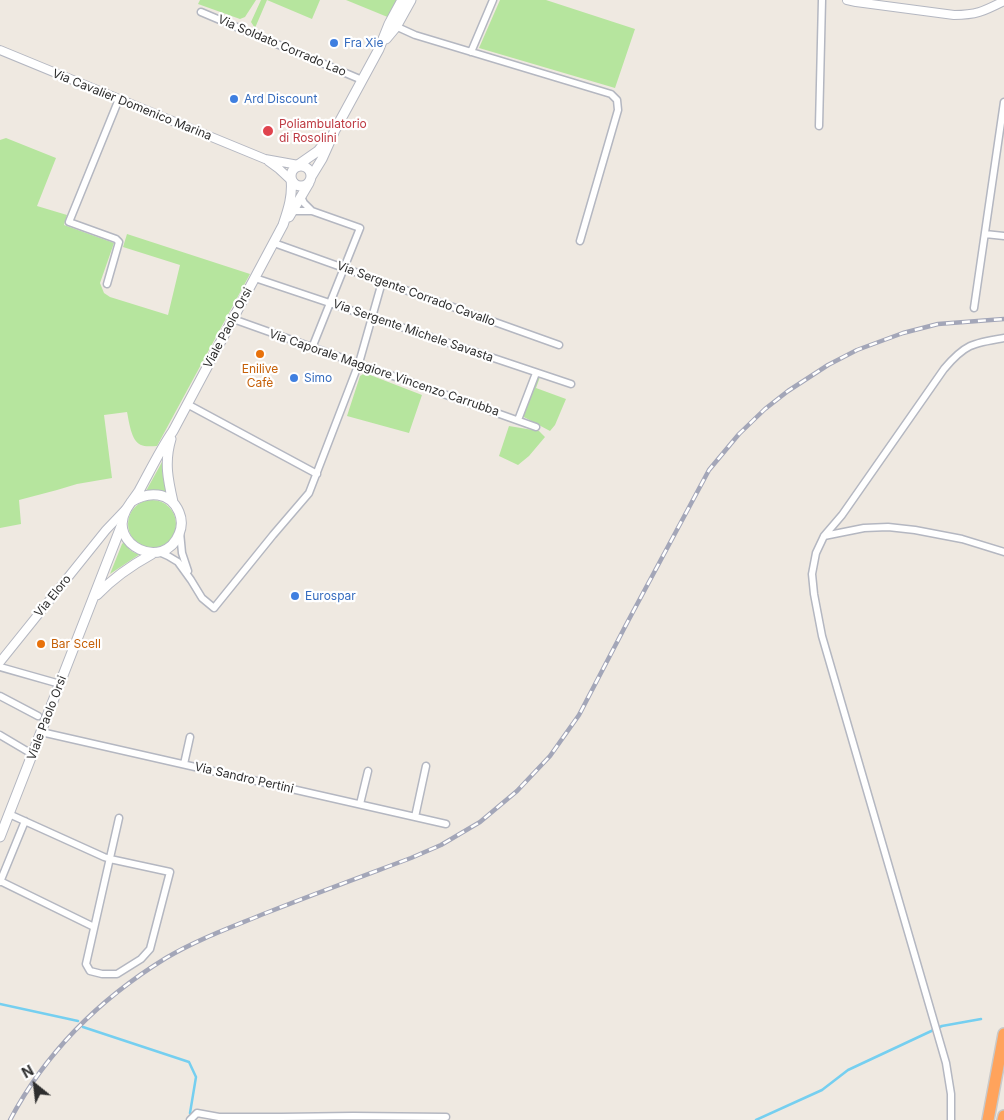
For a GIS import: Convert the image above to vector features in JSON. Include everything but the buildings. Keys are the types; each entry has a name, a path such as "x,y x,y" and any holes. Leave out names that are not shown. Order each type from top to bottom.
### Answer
{"highway":[{"path":"988,1120 1004,1034"},
{"path":"1003,1120 1004,1116"}],"main road":[{"path":"283,225 302,197 335,130 392,25 402,0"},
{"path":"392,25 411,0"},
{"path":"283,225 291,200 291,172 325,143 335,130"},
{"path":"292,181 296,185 302,186 310,179 309,170 297,166"},
{"name":"Viale Paolo Orsi","path":"173,431 283,225"},
{"path":"173,431 167,458 167,475 173,502"},
{"path":"156,553 144,552 130,543 122,535 122,524 129,505 173,431"},
{"path":"93,598 110,581 133,564 166,550 172,545 180,532 181,516 173,502 166,497 148,494 139,497 129,505"},
{"name":"Viale Paolo Orsi","path":"0,837 32,754 40,724 60,684 93,598 122,535"}],"street":[{"path":"471,52 493,0"},
{"path":"819,126 822,0"},
{"path":"848,0 954,15 979,13 1004,1"},
{"name":"Via Soldato Corrado Lao","path":"201,12 362,80"},
{"path":"392,25 415,35 513,66 612,94 617,100 618,110 580,241"},
{"name":"Via Cavalier Domenico Marina","path":"0,50 265,159"},
{"path":"107,284 118,242 116,239 69,222 119,99"},
{"path":"974,308 1004,102"},
{"path":"265,159 297,166"},
{"path":"265,159 292,181"},
{"path":"302,197 304,203 312,211"},
{"path":"294,210 312,211 360,228 312,348"},
{"path":"985,234 1004,236"},
{"name":"Via Sergente Corrado Cavallo","path":"274,243 559,345"},
{"name":"Via Sergente Michele Savasta","path":"255,278 571,384"},
{"path":"156,553 168,556 178,562 202,598 214,608 309,493 359,363 382,282"},
{"name":"Via Caporale Maggiore Vincenzo Carrubba","path":"233,320 536,427"},
{"path":"951,1120 951,1094 946,1064 822,636 812,574 816,552 824,536 842,515 944,369 961,351 976,343 1004,338"},
{"path":"518,420 536,372"},
{"path":"187,404 317,474"},
{"name":"Via Eloro","path":"0,662 106,530 129,505"},
{"path":"824,536 864,528 888,527 962,539 1004,552"},
{"path":"106,530 122,535"},
{"path":"180,532 182,552 191,580"},
{"path":"0,667 60,684"},
{"name":"Via Sandro Pertini","path":"0,696 40,724 184,764 446,824"},
{"path":"0,734 32,754"},
{"path":"184,764 190,737"},
{"path":"415,817 426,766"},
{"path":"360,804 368,771"},
{"path":"9,814 104,857 110,859 170,872 150,949 141,959 117,974 102,974 90,971 86,964 94,927 110,859 119,818"},
{"path":"25,821 0,881 94,927"},
{"path":"190,1120 197,1113 219,1117 446,1117"}],"green space":[{"path":"200,0 256,0 245,17 240,19 198,4"},
{"path":"261,0 267,0 255,28 251,22"},
{"path":"267,0 320,0 312,19"},
{"path":"346,0 399,0 390,18"},
{"path":"500,0 546,0 635,29 615,88 479,48"},
{"path":"6,138 56,158 37,206 67,215 64,225 114,243 100,283 104,293 110,297 168,315 180,265 123,247 127,234 250,274 157,446 144,446 138,443 131,430 127,412 104,415 112,478 77,484 19,500 21,524 0,528 0,140"},
{"path":"365,373 422,395 409,433 347,416 360,376"},
{"path":"539,376 536,388 566,399 555,425 550,431 522,416"},
{"path":"509,426 539,431 545,437 529,456 518,465 499,456"},
{"path":"162,462 167,495 158,491 146,491"},
{"path":"152,500 161,502 169,507 174,515 176,524 174,533 169,541 161,546 152,548 143,546 135,541 130,533 128,524 130,515 135,507 143,502"},
{"path":"126,543 130,550 140,554 110,574 122,544"}],"waterway":[{"path":"0,1004 78,1021"},
{"path":"756,1120 822,1090 848,1070 942,1026 981,1019"},
{"path":"83,1027 189,1062 196,1077 190,1113"}],"railway":[{"path":"10,1120 40,1072 77,1028 119,991 166,958 228,928 441,845 480,822 517,791 550,756 579,715 709,470 739,434 765,409 788,391 828,365 857,350 903,333 938,324 1004,319"}],"place":[{"name":"Fra Xie","path":"334,43"},
{"name":"Ard Discount","path":"234,99"},
{"name":"Poliambulatorio di Rosolini","path":"268,131"},
{"name":"Enilive Cafè","path":"260,354"},
{"name":"Simo","path":"294,378"},
{"name":"Eurospar","path":"295,596"},
{"name":"Bar Scell","path":"41,644"}]}
